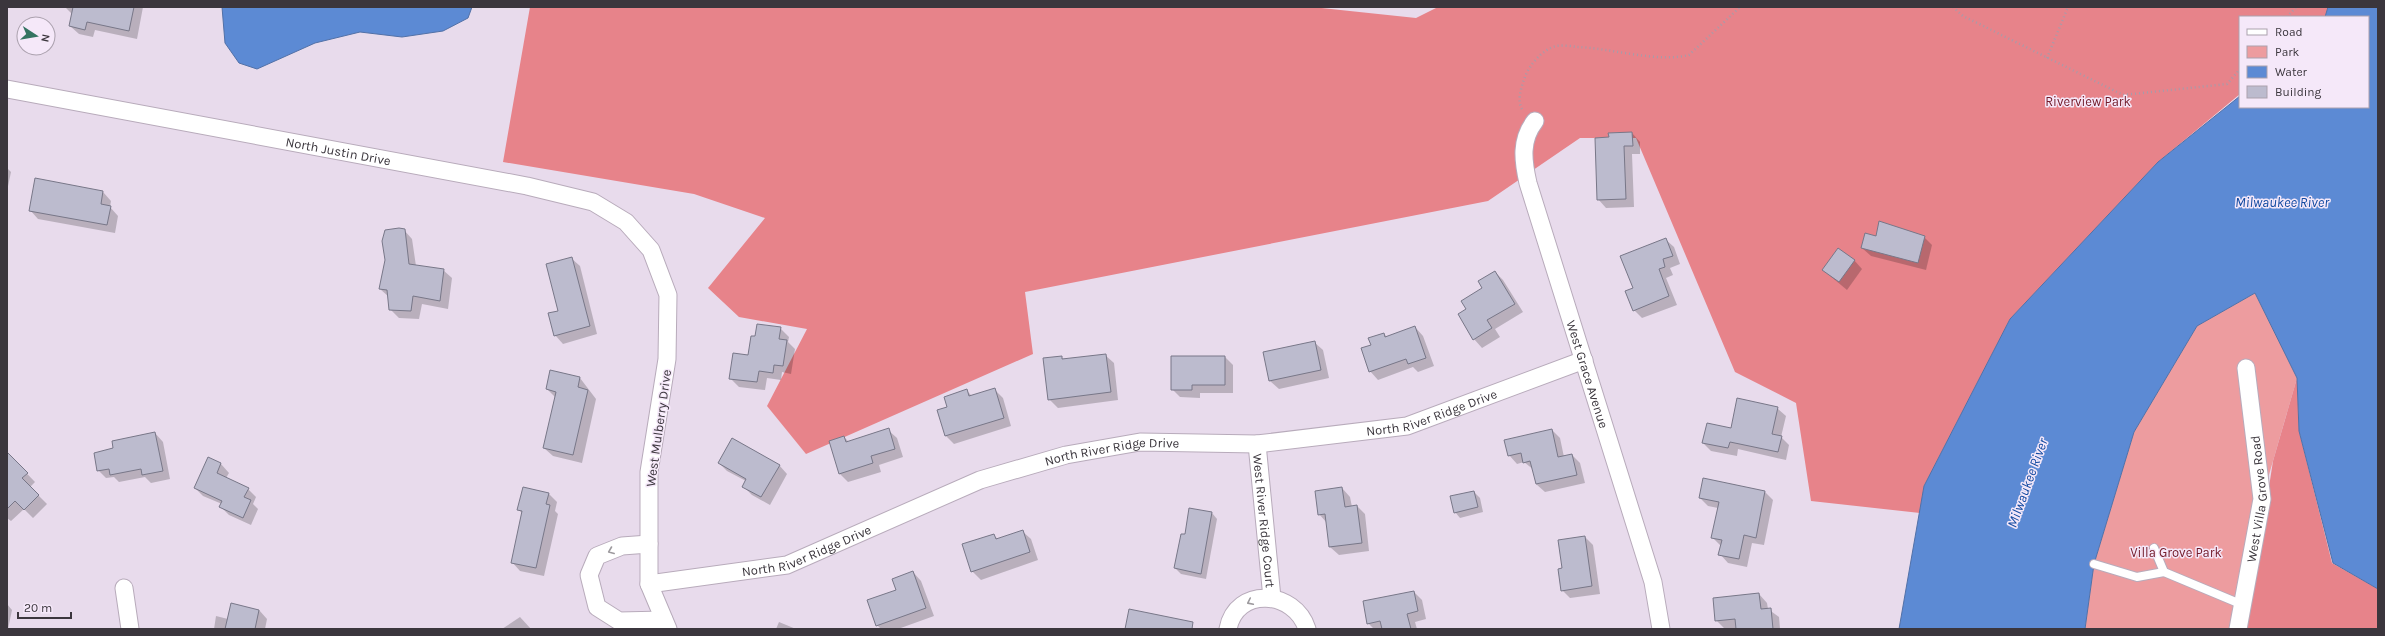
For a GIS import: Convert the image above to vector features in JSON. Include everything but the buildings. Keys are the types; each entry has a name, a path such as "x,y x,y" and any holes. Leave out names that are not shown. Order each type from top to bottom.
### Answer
{"street":[{"name":"North Justin Drive","path":"7,89 527,186 593,202 626,222 651,250"},
{"name":"West Grace Avenue","path":"1535,121 1527,132 1524,142 1527,176 1653,582 1660,629"},
{"name":"West Mulberry Drive","path":"651,250 668,295 668,352 649,472 649,584 666,624"},
{"name":"North River Ridge Drive","path":"649,584 787,565 980,480 1066,455 1140,442 1257,444 1406,426 1584,360"},
{"name":"West Villa Grove Road","path":"2238,629 2262,499 2246,368"},
{"name":"West River Ridge Court","path":"1257,444 1272,598"},
{"path":"649,544 622,546 597,556 589,575 597,607 619,621 666,624"},
{"path":"124,588 130,629"},
{"name":"West River Ridge Court","path":"1228,629 1235,613 1246,604 1258,598 1272,598 1285,602 1296,609 1304,620 1307,629"}],"lane":[{"path":"2154,548 2164,572"},
{"path":"2094,564 2137,577 2164,572 2242,604"}],"path":[{"path":"1535,121 1519,104 1527,73 1545,51 1556,46 1567,46 1602,48 1661,58 1689,55 1740,7"},
{"path":"1953,7 1962,16 2123,95 2227,84 2239,70"},
{"path":"2047,58 2068,7"},
{"path":"2288,16 2296,7"}],"green space":[{"name":"Riverview Park","path":"530,7 1312,7 1416,18 1438,7 2328,7 2325,16 2239,16 2239,95 2158,162 2010,319 1924,486 1920,513 1811,501 1796,403 1735,372 1636,138 1580,138 1488,201 1025,292 1033,354 806,454 767,406 807,329 739,317 708,288 765,218 694,194 503,162"},
{"name":"Villa Grove Park","path":"2255,293 2297,378 2262,499 2238,629 2085,629 2094,564 2134,432 2197,326"},
{"path":"2297,378 2299,431 2332,563 2378,589 2378,629 2247,629 2273,461"}],"water":[{"path":"222,7 472,7 468,18 443,31 402,37 360,32 315,43 257,69 239,63 225,43"},
{"name":"Milwaukee River","path":"2328,7 2378,7 2378,589 2333,563 2299,431 2297,378 2255,293 2197,326 2134,432 2094,564 2085,629 1899,629 1924,486 2010,319 2158,162 2239,97 2239,108 2369,108 2369,16 2325,16"}]}
